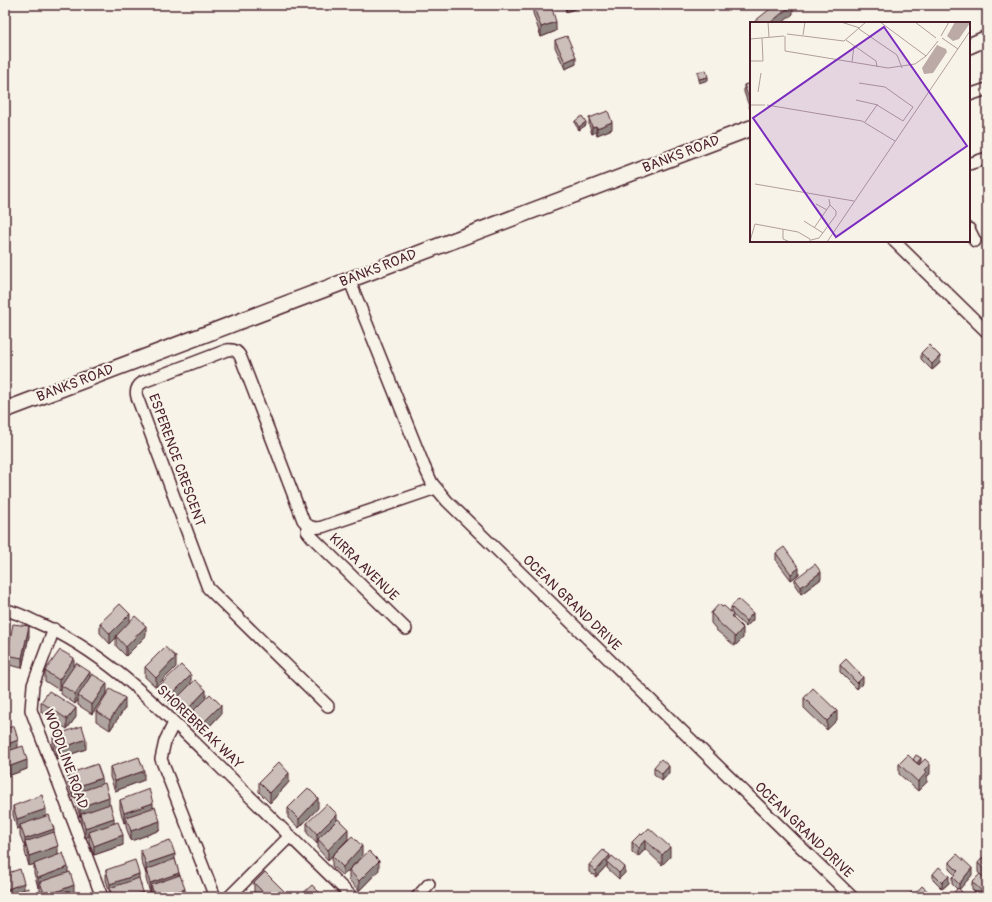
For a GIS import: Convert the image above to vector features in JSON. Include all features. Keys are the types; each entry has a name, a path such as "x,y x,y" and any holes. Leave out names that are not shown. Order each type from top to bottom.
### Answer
{"street":[{"path":"970,46 987,38"},
{"path":"970,95 987,89"},
{"name":"BANKS ROAD","path":"5,410 750,128"},
{"path":"970,164 987,158"},
{"path":"970,231 974,241"},
{"path":"895,242 987,332"},
{"name":"OCEAN GRAND DRIVE","path":"349,279 424,466 436,488 447,501 852,897"},
{"name":"ESPERENCE CRESCENT","path":"307,525 303,520 241,358 236,351 233,349 227,350 138,385 136,392 137,397 208,588 328,706"},
{"path":"307,525 314,529 322,527 436,488"},
{"name":"KIRRA AVENUE","path":"307,525 307,531 312,537 406,629"},
{"name":"SHOREBREAK WAY","path":"5,610 14,612 54,629 83,646 126,678 352,897"},
{"name":"WOODLINE ROAD","path":"54,629 33,685 31,710 102,897"},
{"path":"174,723 165,741 161,759 215,897"},
{"path":"229,897 290,836"},
{"path":"417,897 429,884"}],"building":[{"path":"533,5 551,5 556,22 541,27"},
{"path":"775,5 792,5 771,22 755,21"},
{"path":"567,36 576,57 565,62 555,40"},
{"path":"706,70 708,77 699,79 697,72"},
{"path":"750,83 750,102 744,85"},
{"path":"608,111 612,122 597,128 596,126 592,127 589,118"},
{"path":"582,116 586,122 579,127 575,121"},
{"path":"929,345 940,356 932,364 921,353"},
{"path":"784,547 799,568 791,574 776,553"},
{"path":"815,564 821,572 801,587 795,579"},
{"path":"738,599 753,613 746,621 731,607"},
{"path":"120,604 130,614 110,634 100,623"},
{"path":"719,604 722,607 724,606 733,614 731,616 743,628 735,637 716,620 711,613"},
{"path":"135,616 146,626 126,647 116,636"},
{"path":"5,619 9,620 5,639"},
{"path":"13,624 29,626 22,658 7,655"},
{"path":"165,647 176,657 156,678 145,667"},
{"path":"60,650 74,658 59,680 45,671"},
{"path":"846,659 863,677 857,683 840,665"},
{"path":"76,663 90,672 75,694 61,685"},
{"path":"5,664 9,665 9,677 5,677"},
{"path":"181,665 191,675 171,695 161,684"},
{"path":"92,674 107,683 92,705 78,696"},
{"path":"195,680 206,690 186,711 175,700"},
{"path":"813,688 837,711 827,721 804,698"},
{"path":"110,689 125,698 110,720 96,711"},
{"path":"5,690 8,690 7,702 5,701"},
{"path":"49,691 76,708 67,719 41,702"},
{"path":"210,694 221,705 201,725 190,714"},
{"path":"6,709 7,723 5,723 5,710"},
{"path":"14,726 18,740 5,745 5,729"},
{"path":"82,726 86,739 57,750 53,736"},
{"path":"23,746 27,760 5,768 5,752"},
{"path":"908,755 919,765 925,759 930,764 924,770 927,772 918,782 899,764"},
{"path":"916,755 921,758 917,763 913,760"},
{"path":"139,757 144,771 115,781 110,767"},
{"path":"661,759 669,766 662,774 654,767"},
{"path":"279,762 289,773 270,793 259,782"},
{"path":"97,764 102,778 73,788 68,774"},
{"path":"105,783 109,797 80,807 76,793"},
{"path":"308,788 318,798 299,819 288,808"},
{"path":"149,789 153,803 124,813 120,800"},
{"path":"42,795 46,809 17,819 13,806"},
{"path":"110,804 114,818 85,828 81,814"},
{"path":"327,804 337,814 317,834 307,823"},
{"path":"155,807 160,821 131,831 126,817"},
{"path":"49,815 54,829 25,839 20,825"},
{"path":"338,819 348,829 328,850 318,839"},
{"path":"118,822 123,835 94,846 89,832"},
{"path":"6,828 10,842 5,844 5,829"},
{"path":"649,828 670,847 662,855 645,840 638,848 632,842"},
{"path":"54,832 58,846 29,856 25,842"},
{"path":"352,836 362,846 343,867 332,856"},
{"path":"170,840 175,854 146,864 141,850"},
{"path":"603,850 610,855 596,871 589,865"},
{"path":"369,851 379,861 359,881 349,870"},
{"path":"63,853 68,867 38,878 34,864"},
{"path":"957,854 972,868 959,884 952,877 958,871 949,862"},
{"path":"612,856 625,867 619,873 607,862"},
{"path":"983,857 985,859 987,857 987,872 978,863"},
{"path":"175,859 179,873 150,883 146,870"},
{"path":"135,860 139,874 110,884 106,870"},
{"path":"939,867 949,876 942,883 933,874"},
{"path":"20,869 24,883 5,890 5,874"},
{"path":"70,872 74,885 45,896 40,882"},
{"path":"265,872 286,893 282,897 268,897 254,883"},
{"path":"980,874 987,881 987,897 981,897 979,895 983,892 972,882"},
{"path":"180,875 185,889 161,897 155,897 151,885"},
{"path":"139,878 143,892 128,897 112,897 110,888"},
{"path":"312,885 322,895 320,897 299,897"},
{"path":"922,886 932,895 931,897 907,897 911,892 914,895"},
{"path":"28,888 30,897 5,897 5,896"},
{"path":"958,888 967,897 949,897"},
{"path":"80,893 81,897 69,897"}]}
